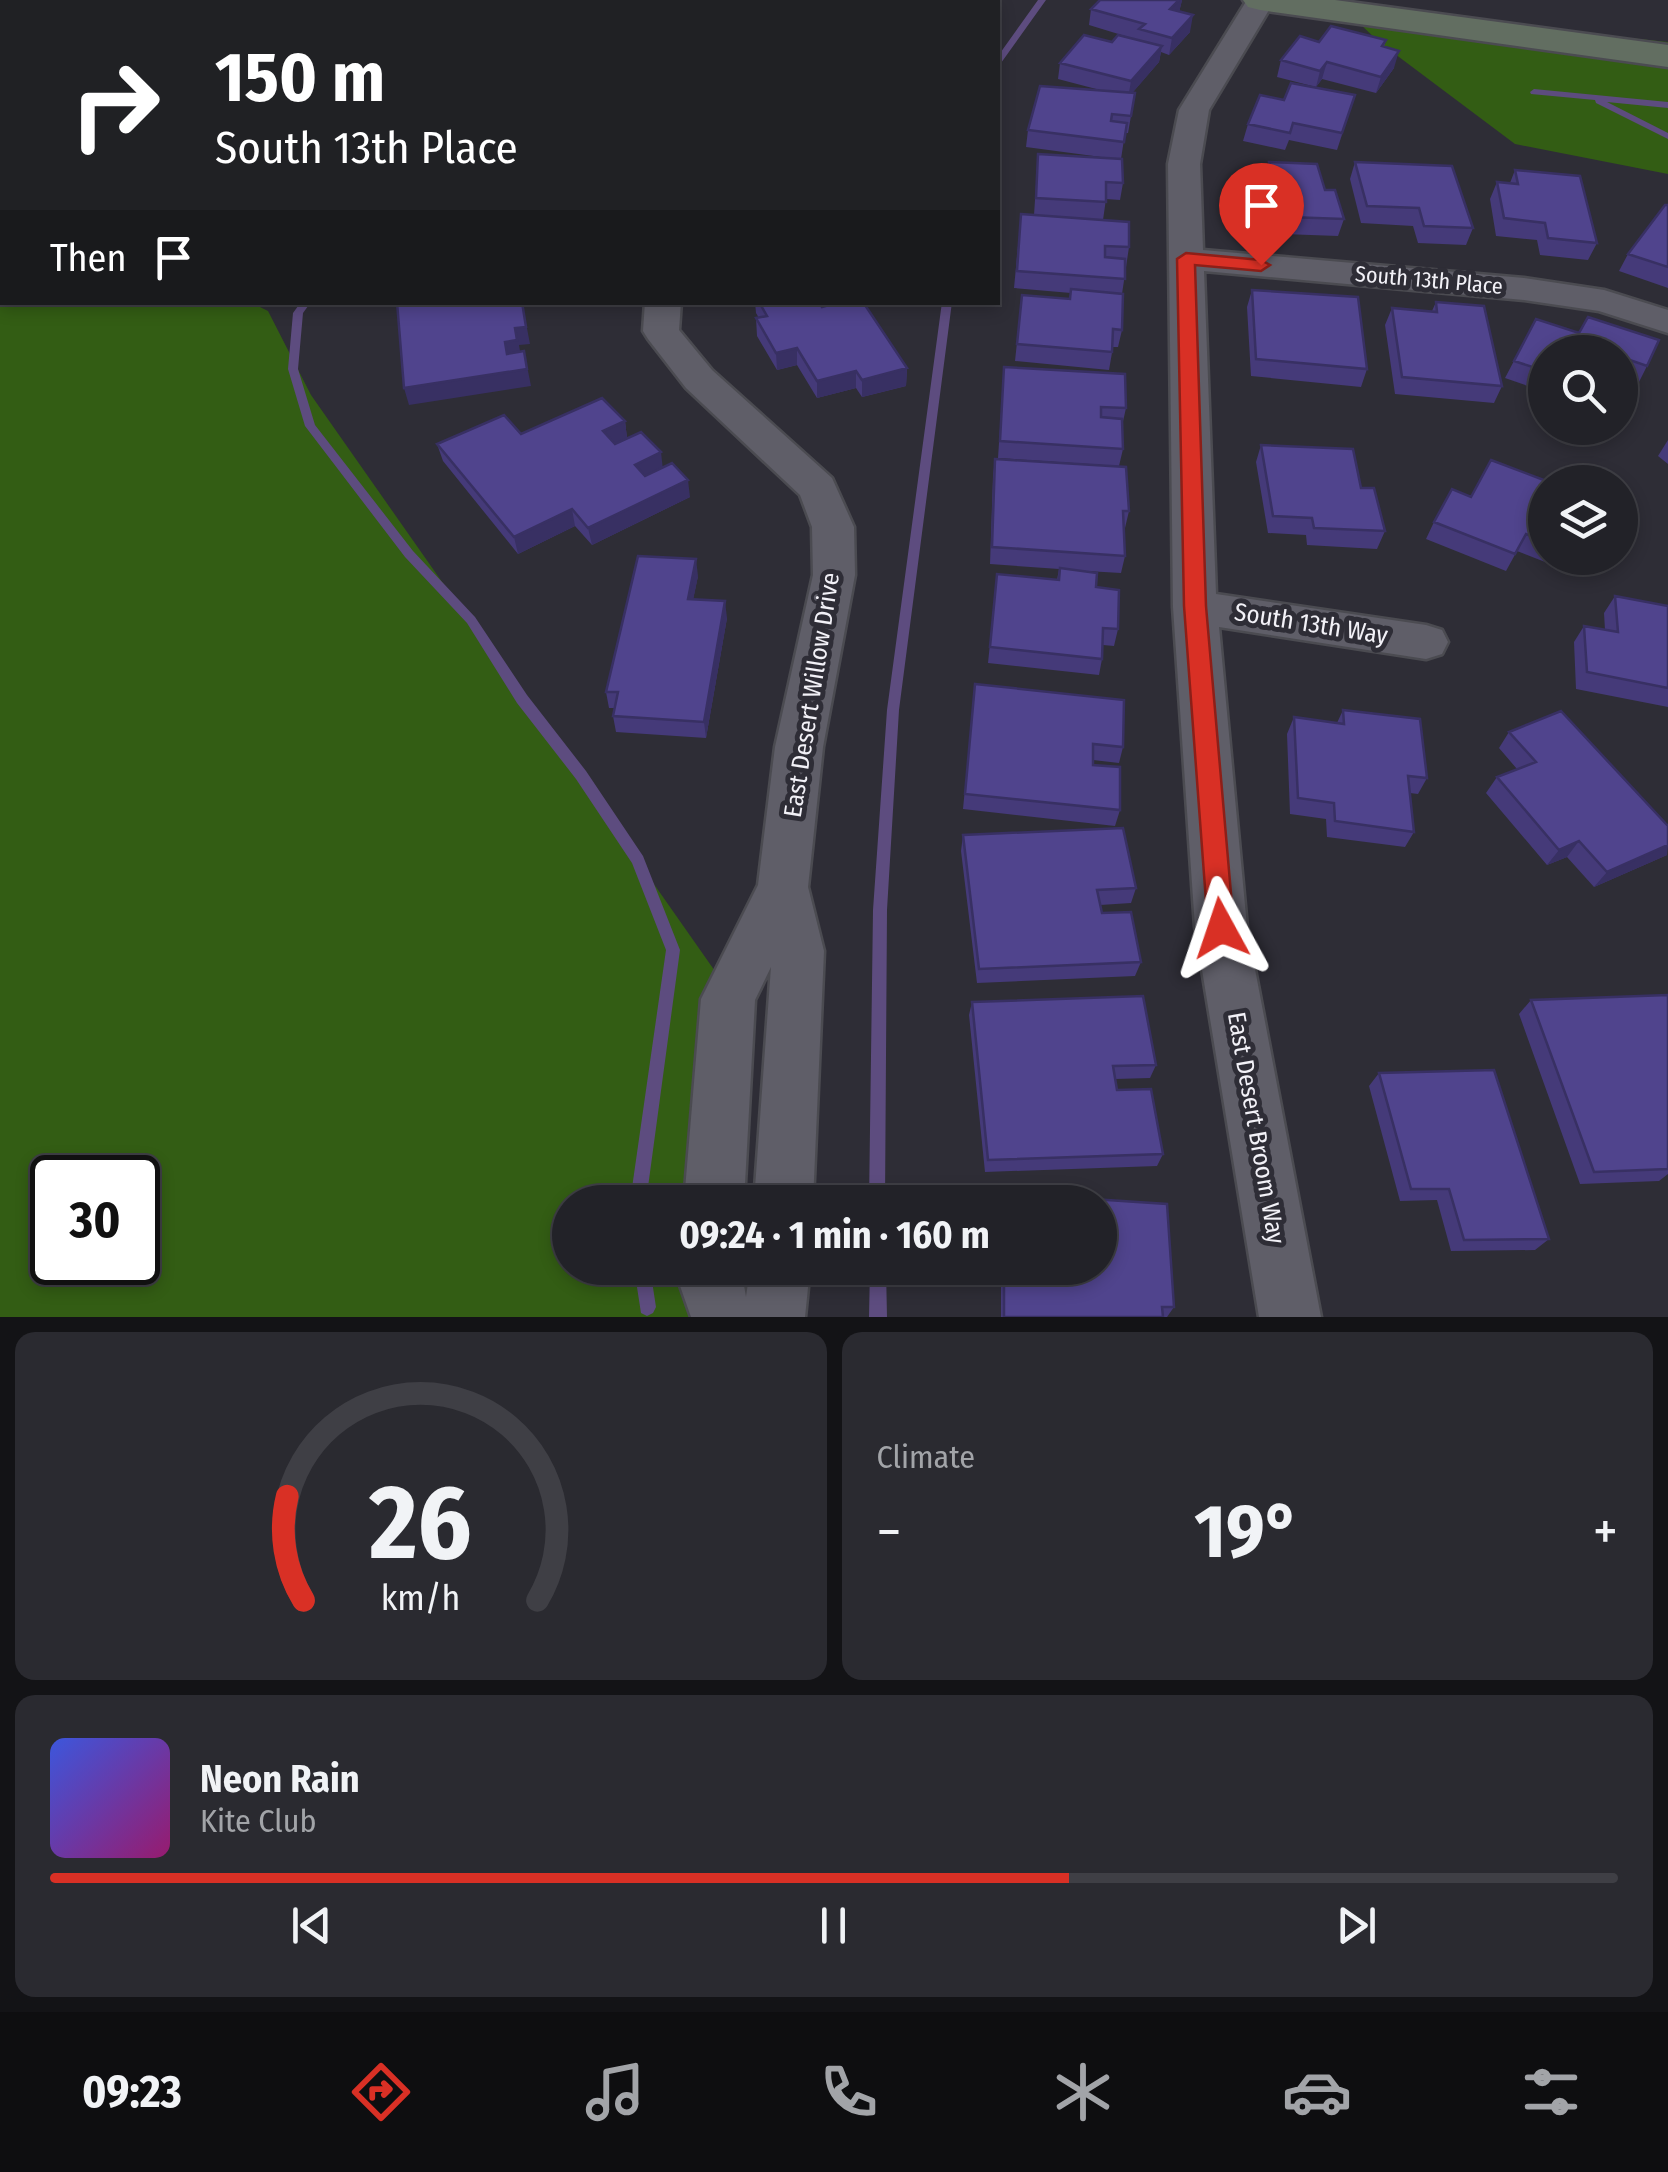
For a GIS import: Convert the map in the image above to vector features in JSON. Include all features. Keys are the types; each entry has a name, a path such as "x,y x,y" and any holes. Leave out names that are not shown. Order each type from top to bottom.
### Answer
{"street":[{"path":"1260,0 1556,44 1668,56"},
{"name":"East Desert Broom Way","path":"1260,0 1194,110 1184,164 1186,259 1195,606 1221,928 1290,1317"},
{"path":"1423,0 1668,31"},
{"name":"South 13th Place","path":"1186,259 1524,288 1604,301 1668,322"},
{"name":"East Desert Willow Drive","path":"651,324 699,378 818,488 833,527 834,575 800,746 783,886 728,1000 715,1185"},
{"name":"South 13th Way","path":"1195,606 1426,642"},
{"name":"East Desert Willow Drive","path":"783,886 798,951 785,1185"},
{"path":"710,1285 722,1317"},
{"path":"774,1317 778,1285"}],"green space":[{"path":"1335,0 1456,20 1668,42 1668,174 1515,144 1379,42"},
{"path":"0,305 256,305 268,311 311,395 717,974 705,1185 552,1185 552,1285 699,1285 697,1317 0,1317"}],"building":[{"path":"1100,0 1179,0 1170,9 1193,15 1172,38 1139,29 1145,24 1091,9"},
{"path":"1331,26 1386,40 1382,46 1399,51 1381,77 1327,62 1320,71 1281,60 1300,36 1319,42"},
{"path":"1084,35 1112,42 1118,35 1162,46 1131,81 1060,63"},
{"path":"1291,83 1355,95 1342,133 1293,123 1290,133 1248,124 1260,95 1284,100"},
{"path":"1040,86 1135,93 1131,116 1112,114 1111,121 1127,123 1124,142 1028,130"},
{"path":"1038,154 1122,159 1123,183 1106,182 1106,202 1036,198"},
{"path":"1269,162 1317,164 1325,190 1335,190 1344,219 1288,217 1285,208 1257,207 1248,167 1270,167"},
{"path":"1355,162 1452,166 1473,228 1424,226 1419,208 1367,206"},
{"path":"1515,170 1580,176 1597,243 1548,238 1545,223 1504,218 1497,182 1518,184"},
{"path":"1668,205 1668,267 1628,254"},
{"path":"1021,214 1129,222 1129,247 1105,246 1105,257 1125,259 1125,279 1017,271"},
{"path":"1071,289 1123,294 1122,330 1113,329 1112,352 1017,344 1022,295 1070,299"},
{"path":"1252,290 1358,297 1367,369 1256,359"},
{"path":"1436,302 1484,306 1502,386 1402,377 1392,308 1437,312"},
{"path":"397,305 522,305 526,327 515,328 517,340 505,342 507,354 524,351 527,369 404,388"},
{"path":"761,305 865,305 907,368 862,380 856,371 817,381 797,348 776,353 756,318 767,316"},
{"path":"1588,317 1659,340 1647,366 1638,363 1638,335 1528,335 1528,366 1514,361 1536,319 1579,333"},
{"path":"1004,367 1125,374 1126,408 1101,407 1101,417 1122,419 1123,449 1000,441"},
{"path":"602,398 625,421 603,431 615,444 641,432 661,452 635,465 645,476 672,463 688,480 588,528 572,509 514,537 437,444 504,415 521,434"},
{"path":"1261,445 1353,449 1361,488 1374,488 1385,531 1314,528 1312,518 1273,516"},
{"path":"995,459 1126,467 1129,511 1123,511 1125,556 992,547"},
{"path":"1491,460 1528,474 1528,535 1515,554 1434,522 1452,489 1471,497"},
{"path":"638,556 696,559 688,599 725,601 704,722 613,716 618,692 606,692"},
{"path":"1060,568 1097,573 1096,587 1119,590 1118,629 1103,628 1102,659 990,647 997,574 1059,580"},
{"path":"1615,596 1668,606 1668,688 1587,672 1584,626 1618,632"},
{"path":"975,684 1124,700 1123,747 1093,744 1093,765 1120,767 1120,810 965,794"},
{"path":"1343,710 1420,719 1427,778 1408,776 1414,832 1335,821 1334,803 1298,798 1294,717 1344,724"},
{"path":"1561,711 1668,826 1668,845 1607,872 1579,841 1559,850 1497,777 1536,762 1509,732"},
{"path":"1123,828 1136,888 1097,890 1102,913 1131,912 1141,962 979,969 963,835"},
{"path":"1668,995 1668,1169 1594,1172 1531,1000"},
{"path":"1143,996 1156,1065 1113,1066 1117,1090 1151,1089 1163,1154 988,1160 972,1002"},
{"path":"1494,1070 1549,1239 1464,1240 1449,1189 1411,1189 1379,1073"},
{"path":"1117,1201 1167,1204 1174,1307 1162,1307 1163,1317 1004,1317 1004,1285 1117,1285"}],"waterway":[{"path":"1000,58 1042,0"},
{"path":"1534,92 1668,105"},
{"path":"1599,101 1668,136"},
{"path":"304,305 298,313 293,369 310,426 409,554 471,620 522,699 581,775 638,860 673,950 640,1185"},
{"path":"877,1185 880,910 893,710 947,305"},
{"path":"644,1285 647,1307"},
{"path":"878,1285 878,1317"}],"route":[{"path":"1221,928 1195,606 1186,259 1261,265"}]}
